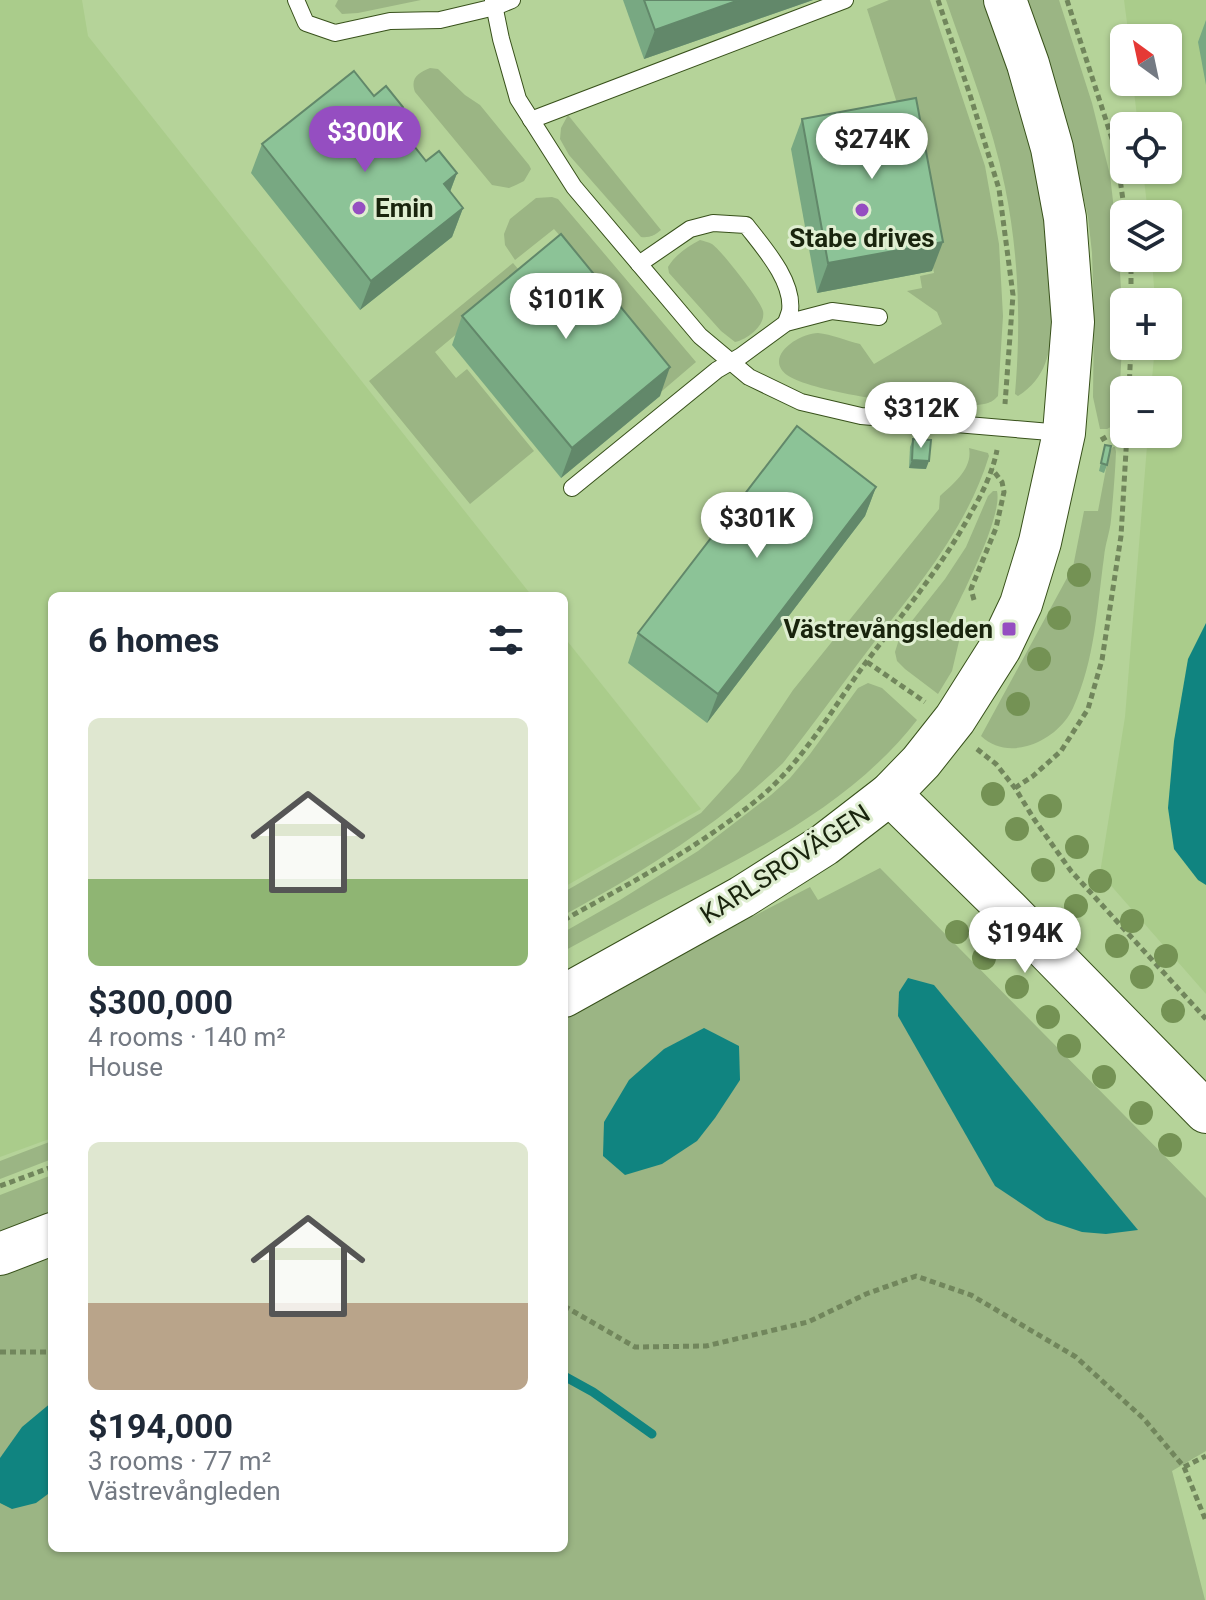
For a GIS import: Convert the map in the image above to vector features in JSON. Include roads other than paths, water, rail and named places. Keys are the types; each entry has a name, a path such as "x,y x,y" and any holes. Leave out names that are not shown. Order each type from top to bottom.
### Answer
{"street":[{"name":"KARLSROVÄGEN","path":"568,994 742,897 824,845 890,794 921,762 955,719 1000,648 1021,604 1040,542 1080,440 1065,218 1052,148 1028,64 1005,0"},
{"path":"890,794 1206,1112"},
{"path":"0,1254 48,1236"}],"lane":[{"path":"296,0 306,23 335,33 390,21 440,20 512,0"},
{"path":"531,120 845,0"},
{"path":"494,3 518,99 574,187 700,336 749,377 801,402 861,416 1001,427 1080,440"},
{"path":"639,264 690,229 713,223 746,225 771,257 787,288 790,310 786,323"},
{"path":"572,488 717,370 786,323 832,311 879,317"}],"water":[{"path":"1206,623 1206,885 1198,880 1174,849 1168,808 1174,741 1188,659"},
{"path":"908,978 934,985 1138,1230 1106,1234 1082,1232 1046,1220 995,1186 898,1016 899,992"},
{"path":"704,1028 739,1046 740,1080 697,1141 662,1164 625,1175 603,1156 604,1122 629,1080 664,1049"},
{"path":"48,1405 48,1494 36,1503 12,1509 0,1503 0,1458 22,1427"}],"waterway":[{"path":"568,1378 652,1434"}],"place":[{"name":"Emin","path":"359,208"},
{"name":"Stabe drives","path":"862,210"},
{"name":"Västrevångsleden","path":"1009,629"}]}
